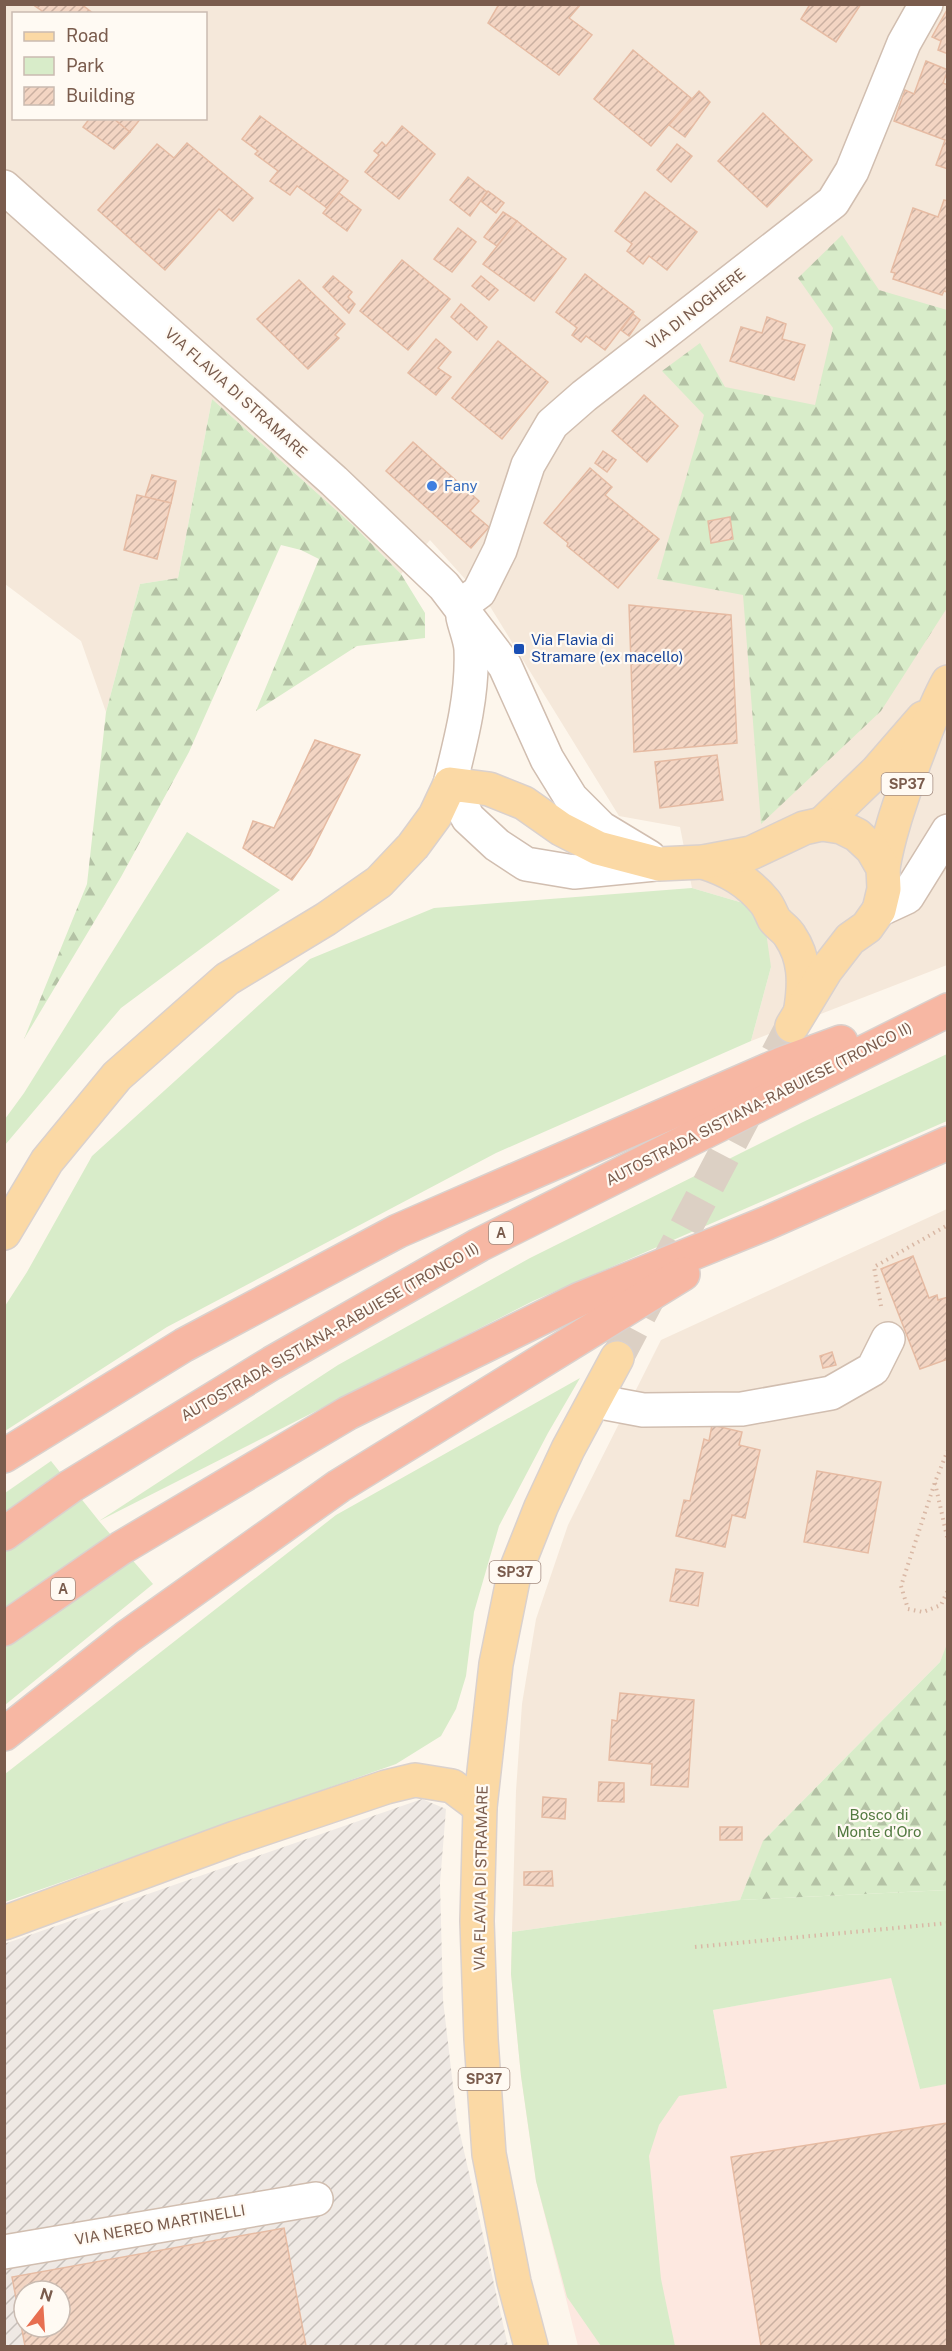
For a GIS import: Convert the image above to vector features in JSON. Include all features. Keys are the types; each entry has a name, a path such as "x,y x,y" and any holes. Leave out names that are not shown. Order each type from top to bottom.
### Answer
{"highway":[{"path":"4,1456 184,1345 398,1231 784,1063 948,1004"},
{"name":"AUTOSTRADA SISTIANA-RABUIESE (TRONCO II)","path":"4,1534 71,1486 272,1363 478,1245 948,1010"},
{"name":"A","path":"4,1629 121,1548 348,1413 580,1299 767,1223 948,1143"},
{"path":"4,1734 127,1637 339,1486 767,1223"}],"main road":[{"name":"SP37","path":"787,837 804,828 822,824 876,772 942,693"},
{"name":"SP37","path":"879,910 884,889 883,868 887,847 902,797 942,693"},
{"path":"4,1233 47,1161 117,1076 227,979 327,919 378,882 413,846 435,816 450,784 489,789 524,803 561,829 598,848 659,864 703,862 751,853 787,837"},
{"path":"822,824 841,827 857,835 873,849 883,868"},
{"path":"766,904 763,885 766,867 774,850 787,837"},
{"path":"703,862 739,877 766,904 775,920 790,935 801,957 805,982 796,1018 826,970 850,939 867,927 879,910"},
{"path":"790,935 809,943 830,945 850,939"},
{"name":"VIA FLAVIA DI STRAMARE","path":"531,2346 514,2282 489,2154 477,1932 480,1807 496,1664 514,1575 559,1468 617,1358"},
{"path":"4,1923 235,1838 386,1786 415,1780 452,1786 480,1807"}],"street":[{"name":"VIA DI NOGHERE","path":"460,606 479,592 500,550 528,465 552,424 584,396 833,202 852,171 904,43 926,4"},
{"name":"VIA FLAVIA DI STRAMARE","path":"4,188 334,481 444,586 505,666 547,759 571,798 601,828 659,864"},
{"path":"460,606 471,646 470,685 463,729 450,784 468,818 497,844 526,864 573,872 659,864"},
{"path":"879,910 907,897 948,831"},
{"path":"595,1401 643,1410 742,1409 831,1393 873,1369 888,1339"},
{"name":"VIA NEREO MARTINELLI","path":"4,2252 316,2199"}],"path":[{"path":"888,1339 874,1267 948,1226"},
{"path":"948,1450 935,1482 901,1586 908,1609 922,1612 942,1605 948,1590"},
{"path":"935,1482 948,1541"},
{"path":"695,1947 948,1923"}],"shaded area":[{"path":"4,5 947,5 947,965 751,1041 771,967 743,903 692,888 680,827 619,816 491,608 430,540 401,574 355,527 212,399 178,578 140,584 106,712 81,641 5,584"},
{"path":"947,1209 948,1644 940,1662 764,1840 740,1900 512,1932 516,1791 522,1704 536,1619 568,1525 661,1340"},
{"path":"422,1799 446,1809 440,1883 443,2000 457,2120 508,2346 5,2346 4,1944"},
{"path":"512,1932 727,2088 713,2010 891,1977 920,2088 947,2084 947,2346 578,2346 536,2181 521,2076 511,1974"}],"green space":[{"path":"842,235 879,290 947,310 947,608 881,711 761,824 743,595 657,579 704,415 662,371 700,343 725,387 815,405 833,328 798,278"},
{"path":"212,399 355,527 401,574 425,613 425,638 357,646 256,711 319,559 301,550 281,545 189,752 121,877 24,1039 87,884 106,712 140,584 178,578"},
{"path":"187,832 280,890 121,1008 5,1145 5,1119 24,1093"},
{"path":"692,888 743,903 765,925 771,967 751,1041 496,1153 167,1327 5,1431 5,1306 27,1272 92,1156 310,959 434,908"},
{"path":"947,1054 947,1121 533,1301 99,1521 338,1365 530,1258 803,1122"},
{"path":"580,1378 499,1526 474,1612 466,1676 456,1709 441,1736 396,1764 5,1902 5,1774 336,1515"},
{"path":"51,1461 153,1584 5,1705 5,1493"},
{"name":"Bosco di Monte d'Oro","path":"947,1644 947,1890 740,1900 763,1841 940,1662"},
{"path":"947,1890 947,2084 920,2089 891,1978 713,2010 727,2088 679,2096 659,2125 649,2156 661,2279 675,2346 601,2346 567,2297 536,2181 521,2076 511,1974 512,1932 740,1900"}],"building":[{"path":"32,4 81,4 91,12 41,12"},
{"path":"499,4 581,4 569,18 592,35 559,75 488,23"},
{"path":"807,4 861,4 836,42 801,19 809,6"},
{"path":"948,8 948,54 938,50 941,41 932,37"},
{"path":"633,50 691,98 651,146 594,99"},
{"path":"926,61 948,70 943,83 948,85 948,169 936,165 945,140 894,121 905,90 914,94"},
{"path":"699,91 710,102 685,137 669,125"},
{"path":"763,113 812,160 767,207 718,161"},
{"path":"260,116 348,181 327,208 297,186 290,195 270,181 278,171 255,154 258,151 242,139"},
{"path":"88,120 115,120 130,132 114,149 83,127"},
{"path":"115,120 139,120 130,132"},
{"path":"402,126 435,154 399,199 365,172 379,155 374,151 382,142 386,146"},
{"path":"187,143 253,198 233,221 219,209 165,270 98,210 157,144 174,158"},
{"path":"677,144 692,156 671,182 657,170"},
{"path":"468,177 487,192 470,216 450,200"},
{"path":"488,191 504,203 496,213 481,201"},
{"path":"645,192 697,232 667,270 649,256 643,264 627,251 632,244 615,231"},
{"path":"339,193 361,210 347,231 323,213"},
{"path":"944,200 948,201 948,289 942,295 893,279 895,273 891,272 913,208 938,217"},
{"path":"503,212 517,221 497,246 484,237"},
{"path":"517,221 566,259 534,301 483,264"},
{"path":"458,228 476,242 452,272 434,259"},
{"path":"402,260 450,299 408,350 360,311"},
{"path":"585,274 634,312 605,350 586,336 581,342 572,335 577,328 556,312"},
{"path":"333,276 352,292 348,297 355,304 349,313 323,287"},
{"path":"481,276 498,290 489,300 472,286"},
{"path":"299,280 345,324 335,335 339,338 308,369 257,319"},
{"path":"461,304 487,327 477,340 451,317"},
{"path":"633,314 640,320 629,336 621,330"},
{"path":"767,317 786,324 782,339 805,345 794,380 730,361 741,327 762,333"},
{"path":"436,339 451,352 438,368 451,377 436,395 408,373"},
{"path":"498,341 548,382 502,439 452,398"},
{"path":"644,395 678,426 647,462 612,431"},
{"name":"Fany","path":"413,442 479,501 470,511 489,527 471,548 386,471"},
{"path":"603,451 616,460 607,472 595,463"},
{"path":"590,468 612,487 605,495 659,539 618,588 567,546 568,543 544,523"},
{"path":"152,475 176,481 171,503 145,497"},
{"path":"137,495 171,503 157,559 124,550"},
{"path":"730,517 733,539 711,543 708,521"},
{"path":"629,605 731,615 737,743 634,752"},
{"path":"315,740 360,755 310,855 292,880 243,848 253,821 274,828"},
{"path":"717,755 723,800 660,808 655,762"},
{"path":"913,1256 929,1298 937,1295 938,1300 948,1297 948,1359 920,1369 881,1269"},
{"path":"832,1352 836,1365 823,1368 820,1356"},
{"path":"712,1425 742,1432 739,1445 760,1450 745,1518 732,1515 725,1547 676,1536 684,1500 690,1501 704,1439 709,1441"},
{"path":"817,1471 881,1482 868,1553 804,1542"},
{"path":"676,1569 703,1573 698,1606 670,1601"},
{"path":"620,1693 694,1700 688,1787 651,1785 652,1764 609,1760 612,1720 617,1721"},
{"path":"599,1782 624,1783 624,1802 598,1801"},
{"path":"543,1797 566,1799 565,1819 542,1817"},
{"path":"720,1827 742,1827 742,1840 720,1840"},
{"path":"552,1871 553,1886 524,1885 524,1872"},
{"path":"948,2123 948,2346 761,2346 731,2157"},
{"path":"284,2228 306,2346 25,2346 24,2339 72,2339 72,2279 12,2279 12,2277"}],"tunnel":[{"path":"617,1358 792,1026"}],"place":[{"name":"Fany","path":"432,486"},
{"name":"Via Flavia di Stramare (ex macello)","path":"519,649"}]}
